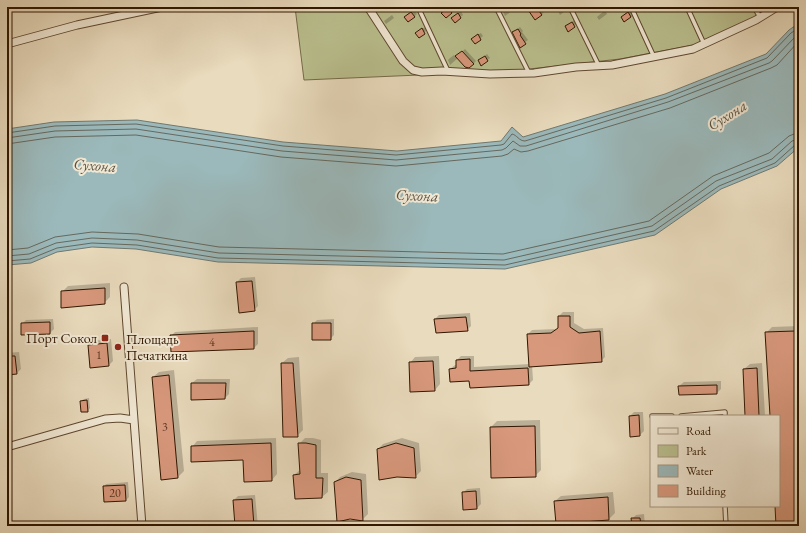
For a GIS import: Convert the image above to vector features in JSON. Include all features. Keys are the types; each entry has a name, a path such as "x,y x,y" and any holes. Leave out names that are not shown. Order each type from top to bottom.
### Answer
{"street":[{"path":"7,44 77,25 162,7"},
{"path":"368,7 403,62 413,70 422,72 490,74 529,73 576,67 612,65 693,48 760,18 778,7"},
{"path":"124,287 142,526"},
{"path":"10,447 105,419 120,418 134,420"}],"lane":[{"path":"418,7 448,72"},
{"path":"496,7 529,73"},
{"path":"570,7 599,66"},
{"path":"631,7 654,57"},
{"path":"687,7 704,44"},
{"path":"754,7 760,18"},
{"path":"692,415 725,412 725,415"},
{"path":"7,439 10,447"},
{"path":"725,507 726,526"}],"green space":[{"path":"295,7 772,7 757,16 699,44 620,59 511,71 304,80"}],"water":[{"name":"Сухона","path":"799,23 799,147 777,166 721,189 655,235 505,269 218,262 136,249 92,247 57,252 31,263 7,265 7,129 54,122 137,120 283,142 397,151 501,141 512,127 523,137 665,94 766,54 789,30"}],"building":[{"path":"526,7 536,7 542,15 535,20"},
{"path":"448,8 452,13 446,18 441,13"},
{"path":"411,12 415,17 408,22 404,17"},
{"path":"628,12 631,17 624,22 621,17"},
{"path":"458,13 461,18 455,23 451,18"},
{"path":"572,22 575,27 568,32 565,26"},
{"path":"422,28 425,34 419,38 415,33"},
{"path":"518,29 526,44 520,48 512,32"},
{"path":"478,34 481,40 475,44 471,39"},
{"path":"462,51 474,64 469,68 465,67 455,56"},
{"path":"485,56 488,61 481,66 478,60"},
{"path":"252,281 255,311 239,313 236,282"},
{"path":"105,288 105,304 61,308 61,291"},
{"path":"558,316 570,316 570,327 579,333 600,331 602,362 529,367 527,334 551,333 558,328"},
{"path":"466,317 468,331 436,333 434,319"},
{"path":"50,322 50,334 21,335 21,323"},
{"path":"312,323 331,323 331,340 312,340"},
{"path":"254,331 254,349 171,352 170,335"},
{"path":"795,331 799,391 799,526 776,526 775,507 780,507 780,415 770,415 765,332"},
{"path":"107,343 109,366 90,368 88,345"},
{"path":"7,356 15,356 17,374 7,375"},
{"path":"470,359 470,371 528,368 529,385 470,388 469,381 450,382 449,369 456,368 456,360"},
{"path":"433,361 435,391 410,392 409,362"},
{"path":"281,363 293,363 298,437 283,437"},
{"path":"757,368 759,415 745,415 743,369"},
{"path":"169,375 178,478 161,480 152,377"},
{"path":"191,383 226,383 225,399 191,400"},
{"path":"717,385 717,394 679,395 678,386"},
{"path":"87,400 88,412 81,412 80,401"},
{"path":"639,415 640,436 630,437 629,416"},
{"path":"535,426 536,477 491,478 490,427"},
{"path":"271,443 272,481 244,482 243,460 191,462 191,446"},
{"path":"298,443 316,445 316,478 323,478 322,498 295,499 293,475 300,474"},
{"path":"396,443 414,448 416,478 397,477 379,480 377,449"},
{"path":"346,477 361,480 363,521 350,519 337,522 334,482"},
{"path":"125,485 126,501 104,502 103,486"},
{"path":"476,491 477,509 463,510 462,492"},
{"path":"608,497 609,520 556,524 554,501"},
{"path":"252,499 254,526 235,526 233,500"},
{"path":"631,518 640,518 641,526 632,526"}],"place":[{"name":"Порт Сокол","path":"105,338"},
{"name":"Площадь Печаткина","path":"118,347"}]}
